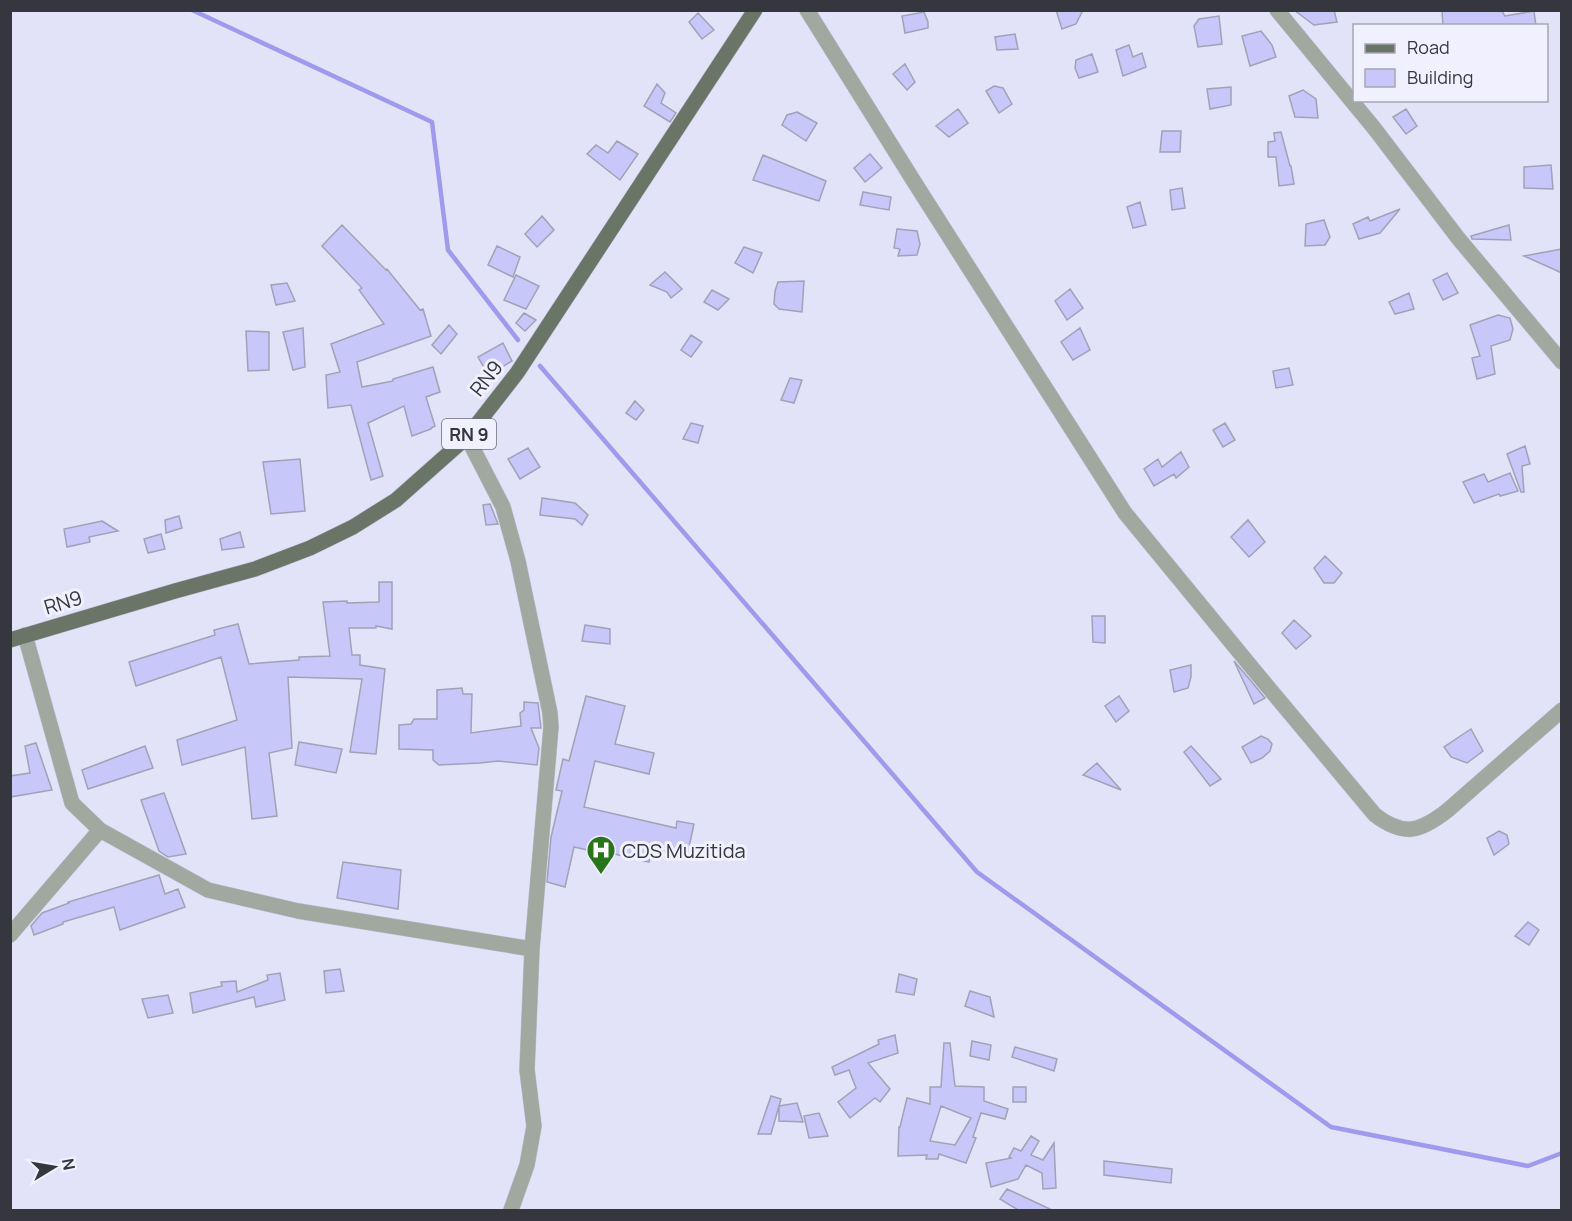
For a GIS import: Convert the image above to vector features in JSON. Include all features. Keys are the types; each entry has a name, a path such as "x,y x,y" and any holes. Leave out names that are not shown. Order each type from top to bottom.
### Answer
{"main road":[{"name":"RN9","path":"18,637 255,569 310,548 353,527 396,500 467,437 517,373 755,10"}],"street":[{"path":"807,10 1125,513 1375,815 1398,828 1409,829 1433,822 1562,710"},
{"path":"1277,10 1374,128 1458,238 1562,362"},
{"path":"467,437 502,507 518,561 550,713 550,739 532,950 526,1070 534,1126 527,1165 511,1210"},
{"path":"18,637 72,803 100,830 208,890 298,911 532,950"},
{"path":"10,935 100,830"}],"building":[{"path":"1056,10 1083,10 1076,24 1062,29"},
{"path":"1294,10 1334,10 1337,22 1314,25"},
{"path":"1442,10 1501,10 1505,16 1534,11 1536,24 1443,24"},
{"path":"924,12 928,28 905,33 902,16"},
{"path":"698,13 714,30 702,39 689,22"},
{"path":"1219,16 1222,44 1198,47 1194,26 1199,19"},
{"path":"1261,31 1272,45 1276,57 1250,66 1242,36"},
{"path":"1015,34 1018,49 997,50 995,37"},
{"path":"1129,45 1133,57 1142,53 1146,67 1123,76 1116,50"},
{"path":"1092,54 1098,72 1079,78 1075,68 1076,60"},
{"path":"905,64 915,82 907,90 893,74"},
{"path":"657,84 665,93 661,103 676,113 670,122 644,106"},
{"path":"994,86 1003,88 1012,104 999,113 986,91"},
{"path":"1231,87 1231,105 1210,109 1207,89"},
{"path":"1303,90 1316,99 1318,118 1295,117 1289,96"},
{"path":"958,109 968,123 949,137 936,126"},
{"path":"1406,109 1417,126 1406,134 1393,117"},
{"path":"797,112 817,123 806,141 782,125 787,115"},
{"path":"1162,131 1181,131 1180,152 1160,152"},
{"path":"1281,132 1294,184 1279,186 1276,157 1268,157 1268,142 1275,141 1274,133"},
{"path":"617,141 638,154 620,180 587,154 596,145 608,153"},
{"path":"870,154 882,168 865,182 854,168"},
{"path":"763,155 826,181 819,201 753,180"},
{"path":"1551,165 1553,189 1524,188 1524,167"},
{"path":"1182,188 1185,208 1172,210 1170,190"},
{"path":"863,192 891,197 889,210 860,205"},
{"path":"1140,202 1146,225 1133,228 1127,207"},
{"path":"1400,209 1380,233 1359,239 1353,224 1368,217 1370,221"},
{"path":"542,216 554,230 537,247 525,234"},
{"path":"1324,220 1330,237 1325,245 1305,246 1306,224"},
{"path":"342,225 387,269 420,310 423,309 431,336 357,362 362,387 393,381 393,379 433,367 440,392 426,397 435,426 431,429 412,436 404,406 368,423 383,476 371,480 351,405 328,408 326,375 340,372 331,344 384,324 359,290 362,288 322,246"},
{"path":"1509,225 1511,240 1472,239 1471,236"},
{"path":"897,229 917,231 920,244 917,255 898,256 900,249 894,248"},
{"path":"497,246 520,257 513,277 488,265"},
{"path":"744,247 762,253 753,273 735,263"},
{"path":"1562,249 1562,273 1524,256"},
{"path":"665,272 682,289 671,298 667,292 650,285"},
{"path":"1447,273 1458,293 1443,300 1433,280"},
{"path":"516,275 539,286 526,309 504,300"},
{"path":"804,281 802,312 779,309 774,304 778,282"},
{"path":"287,283 295,301 276,305 271,285"},
{"path":"1070,289 1083,308 1067,320 1055,301"},
{"path":"712,290 729,299 718,310 704,302"},
{"path":"1409,293 1414,309 1395,314 1389,302"},
{"path":"524,313 536,320 525,331 516,323"},
{"path":"1498,315 1510,318 1513,329 1510,340 1491,346 1495,374 1477,379 1472,358 1480,356 1470,325"},
{"path":"449,325 457,334 441,354 432,345"},
{"path":"303,328 305,367 293,370 283,332"},
{"path":"1080,328 1090,350 1073,360 1061,342"},
{"path":"246,331 269,332 269,370 248,371"},
{"path":"691,335 702,342 691,357 681,350"},
{"path":"503,343 512,361 499,369 495,363 486,371 478,357"},
{"path":"1289,368 1293,385 1276,388 1273,371"},
{"path":"790,378 802,380 794,403 781,400"},
{"path":"635,401 644,410 636,420 626,413"},
{"path":"691,423 703,426 698,443 683,439"},
{"path":"1225,423 1235,440 1223,447 1213,430"},
{"path":"1525,446 1530,464 1522,466 1524,492 1521,492 1507,454"},
{"path":"528,448 540,467 520,479 508,459"},
{"path":"1181,452 1189,467 1176,478 1174,474 1154,486 1144,469 1158,459 1162,467"},
{"path":"300,459 305,511 271,514 263,462"},
{"path":"1510,473 1518,491 1500,496 1499,494 1474,503 1463,482 1484,474 1488,482"},
{"path":"542,498 575,503 588,515 582,525 575,519 540,515"},
{"path":"490,504 498,524 486,525 483,505"},
{"path":"179,516 182,528 166,533 165,520"},
{"path":"1248,520 1265,542 1249,557 1231,537"},
{"path":"102,521 118,531 89,537 90,542 67,547 64,529"},
{"path":"240,532 244,547 222,550 220,539"},
{"path":"161,534 165,549 148,553 144,539"},
{"path":"1325,556 1342,573 1334,583 1324,583 1314,568"},
{"path":"379,582 392,582 392,629 376,626 376,628 349,628 352,655 360,655 360,665 385,669 376,754 350,752 362,679 288,677 292,748 269,753 277,816 252,819 245,747 182,765 177,740 237,720 221,657 136,686 129,662 215,635 214,630 238,624 249,664 299,660 299,657 330,656 323,602 379,602"},
{"path":"1092,616 1105,616 1105,643 1093,642"},
{"path":"1294,620 1311,636 1296,649 1282,633"},
{"path":"585,625 610,629 610,644 582,641"},
{"path":"1234,661 1251,681 1265,698 1254,704"},
{"path":"1191,665 1188,688 1174,692 1170,670"},
{"path":"462,688 463,694 472,694 471,733 521,726 520,713 524,710 524,702 538,703 541,728 531,728 539,748 537,765 498,761 439,765 433,760 433,750 399,749 399,725 411,724 414,719 437,719 437,690"},
{"path":"586,696 625,706 615,744 654,753 649,774 595,761 584,807 676,828 677,821 694,824 687,856 652,848 649,862 574,847 565,887 547,882 551,837 562,791 556,790 563,759 569,761"},
{"path":"1119,696 1129,711 1116,722 1105,706"},
{"path":"1471,729 1483,751 1467,763 1451,757 1444,747"},
{"path":"1261,736 1272,744 1270,751 1251,763 1242,747"},
{"path":"299,742 342,749 336,773 295,765"},
{"path":"36,743 52,790 10,797 10,776 30,773 25,746"},
{"path":"145,746 153,768 88,789 82,770"},
{"path":"1191,746 1221,779 1210,786 1184,752"},
{"path":"1097,763 1121,790 1083,775"},
{"path":"164,793 186,854 168,857 159,851 141,800"},
{"path":"1499,831 1507,835 1509,844 1494,855 1487,838"},
{"path":"343,862 401,870 398,909 337,898"},
{"path":"159,875 165,894 178,889 185,907 120,930 114,907 63,922 63,924 34,935 31,926 42,913 68,902"},
{"path":"1528,922 1539,930 1529,945 1515,936"},
{"path":"340,969 344,991 326,993 324,971"},
{"path":"280,973 285,1000 256,1007 254,997 193,1013 190,993 222,986 221,982 236,981 237,992 268,980 267,975"},
{"path":"899,974 917,979 914,995 896,992"},
{"path":"970,991 990,997 994,1017 965,1006"},
{"path":"168,995 173,1013 148,1018 142,999"},
{"path":"895,1035 898,1053 868,1063 890,1089 880,1102 875,1098 850,1118 838,1102 856,1088 849,1070 835,1075 832,1067 879,1044 878,1040"},
{"path":"972,1041 991,1045 989,1060 970,1056"},
{"path":"944,1043 950,1043 955,1086 984,1087 984,1101 1008,1109 1005,1119 981,1113 973,1137 976,1138 966,1163 939,1154 938,1159 926,1159 927,1155 898,1156 899,1127 907,1098 930,1104 930,1087 941,1087","holes":["941,1106 971,1118 955,1145 930,1141"]},
{"path":"1015,1047 1057,1059 1054,1071 1012,1057"},
{"path":"1013,1087 1026,1087 1026,1102 1013,1102"},
{"path":"771,1096 781,1099 771,1134 758,1134"},
{"path":"797,1103 803,1122 779,1121 779,1106"},
{"path":"819,1113 828,1136 809,1138 804,1116"},
{"path":"1031,1136 1039,1141 1031,1155 1043,1160 1054,1143 1056,1188 1043,1189 1042,1173 1026,1165 1018,1179 991,1187 986,1163 1011,1158 1009,1157 1014,1148 1021,1151"},
{"path":"1104,1161 1172,1169 1171,1183 1104,1175"},
{"path":"1007,1189 1052,1210 1018,1210 1000,1199"}],"waterway":[{"path":"192,10 432,122 448,250 518,340"},
{"path":"540,366 977,872 1331,1127 1528,1166 1562,1153"}],"place":[{"name":"CDS Muzitida","path":"601,876"}]}
